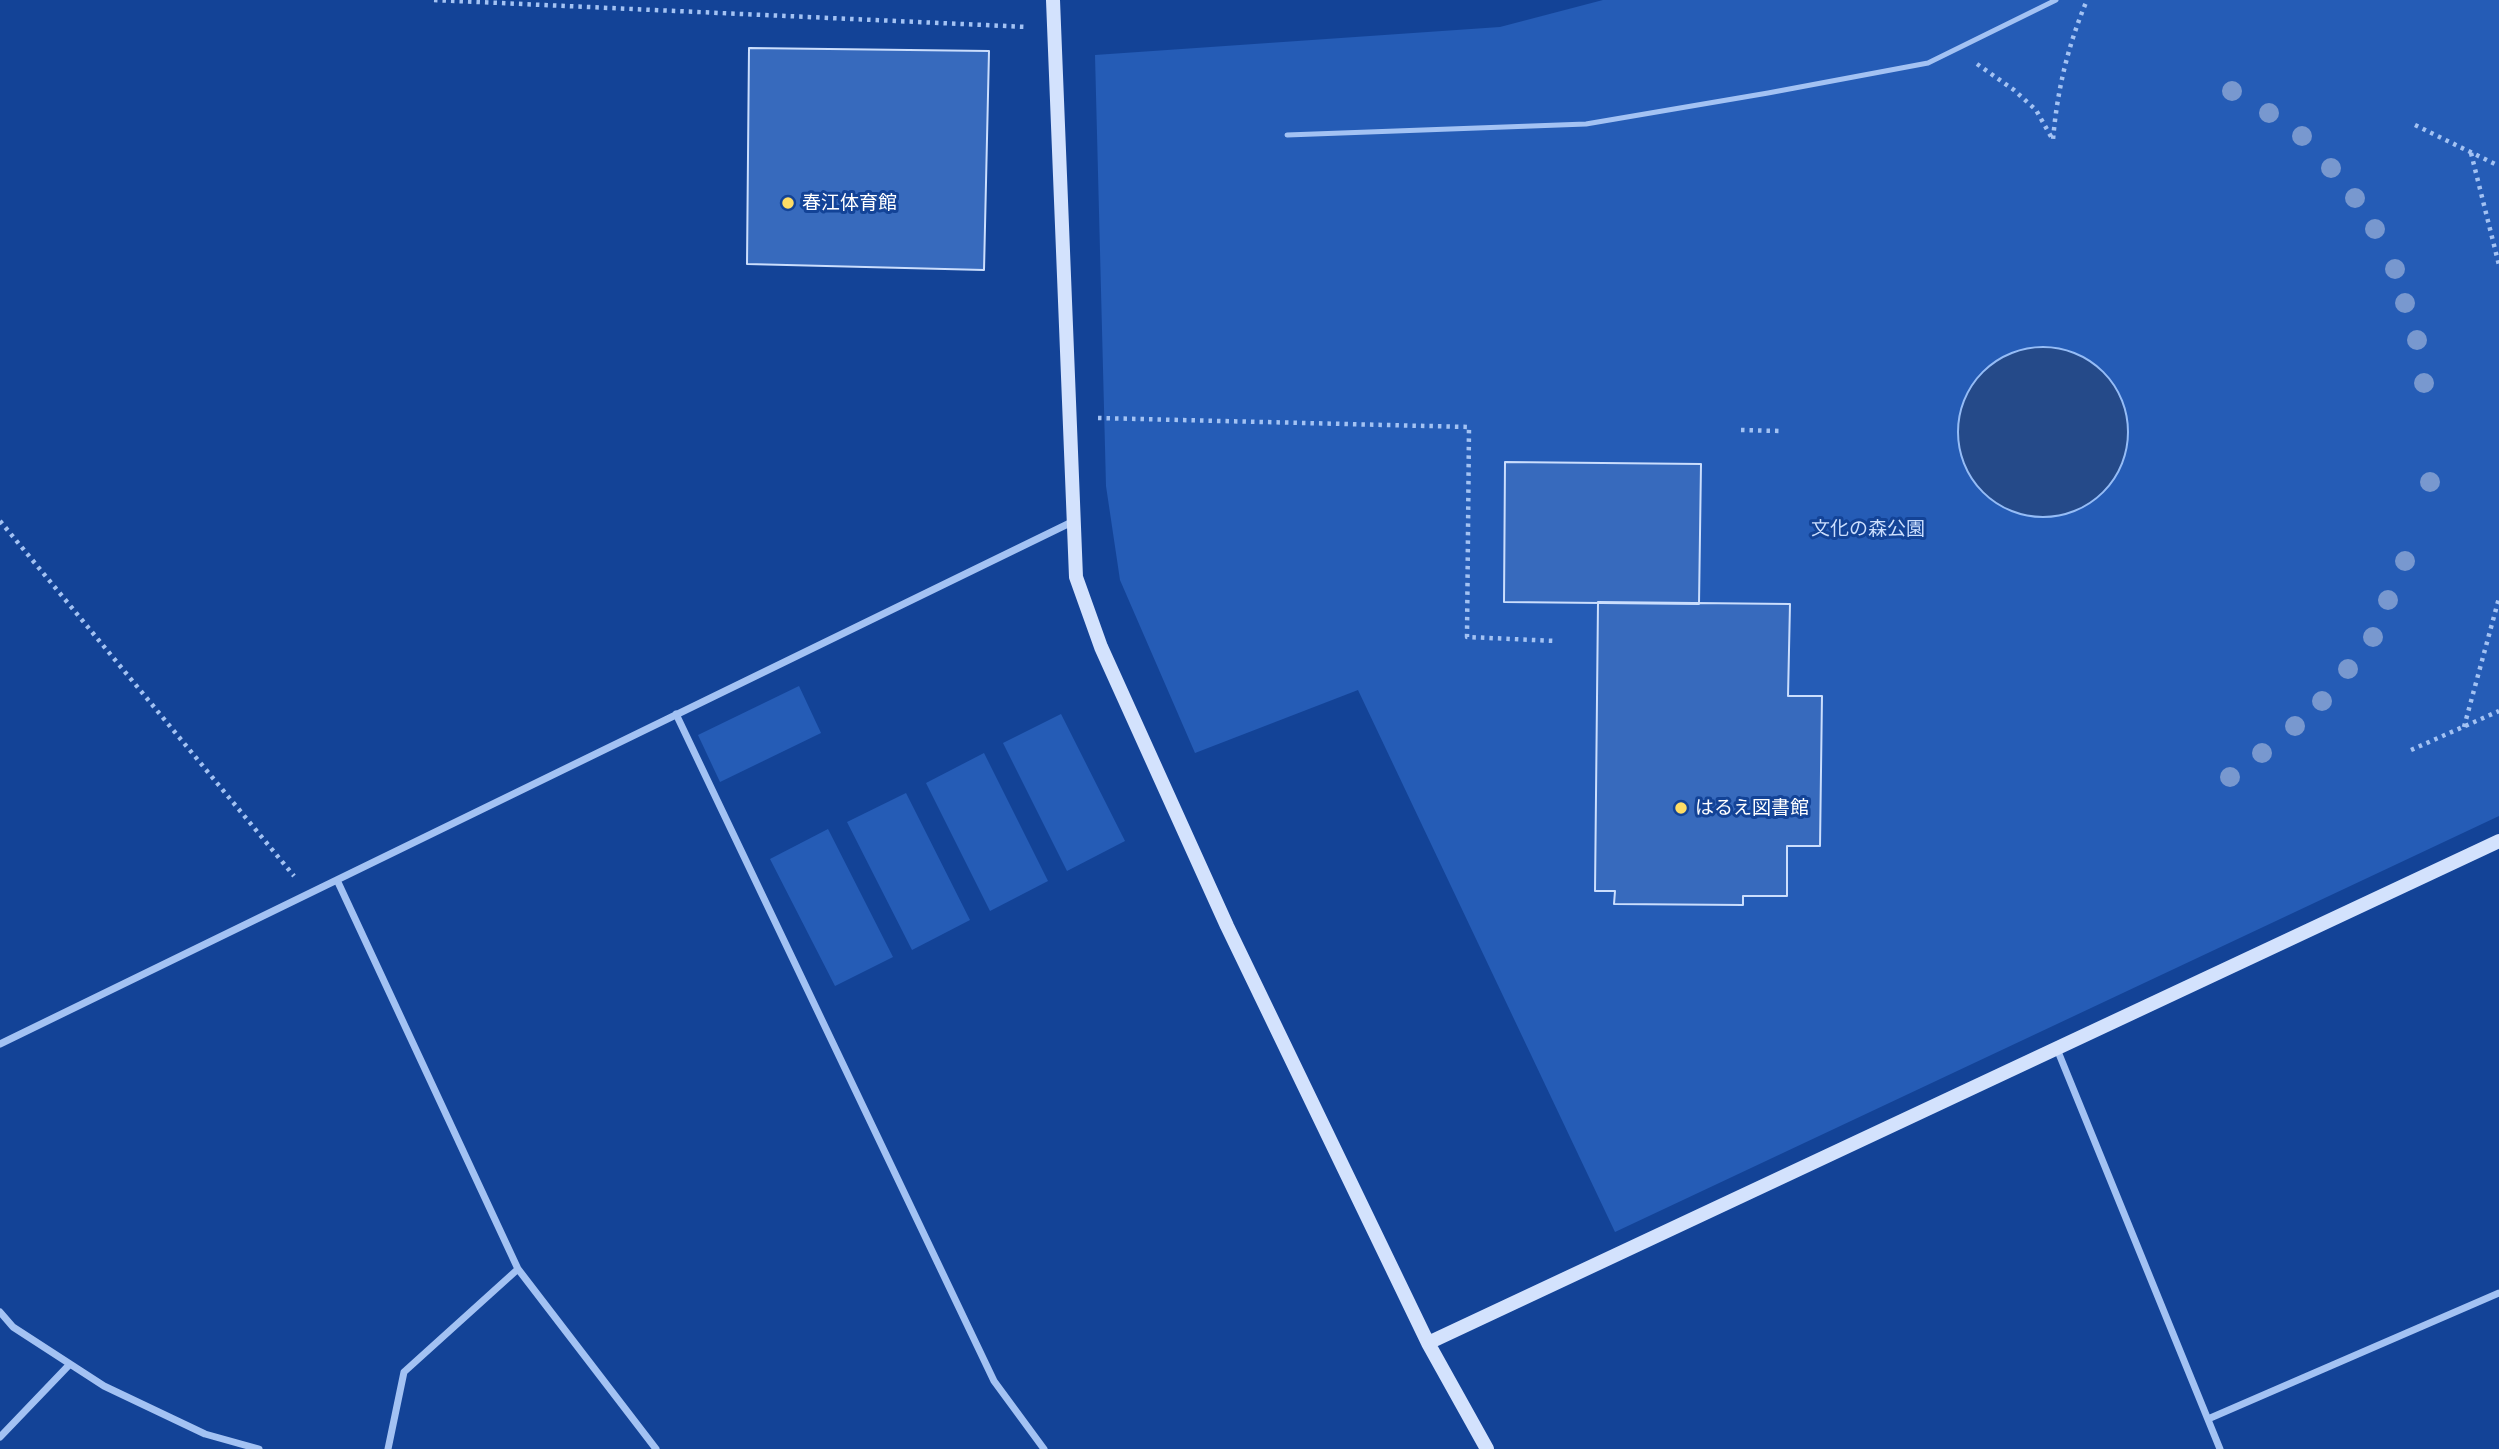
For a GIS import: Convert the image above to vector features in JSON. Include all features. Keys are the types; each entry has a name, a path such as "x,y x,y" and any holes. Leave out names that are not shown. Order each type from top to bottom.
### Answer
{"street":[{"path":"1053,0 1076,577 1101,647 1227,926 1428,1343 1484,1448"},
{"path":"0,1044 1074,521"},
{"path":"676,715 994,1381 1044,1449"},
{"path":"1428,1343 2499,841"},
{"path":"337,880 518,1269 656,1449"},
{"path":"2057,1048 2220,1449"},
{"path":"388,1449 404,1372 518,1269"},
{"path":"2208,1419 2499,1293"},
{"path":"0,1312 13,1328 104,1386 205,1434 259,1449"},
{"path":"0,1437 70,1364"}],"lane":[{"path":"1287,135 1586,124 1928,63 2056,0"}],"path":[{"path":"434,0 1032,28"},
{"path":"1954,52 1988,69 2014,90 2036,110 2053,140 2057,97 2074,30 2087,0"},
{"path":"2415,125 2499,166"},
{"path":"2471,153 2499,265"},
{"path":"1070,417 1469,427 1468,637 1557,641"},
{"path":"1741,430 1780,431"},
{"path":"0,521 309,894"},
{"path":"2464,727 2499,598"},
{"path":"2412,751 2499,711"}],"green space":[{"name":"文化の森公園","path":"1603,0 2499,0 2499,816 1615,1232 1358,690 1195,753 1120,580 1106,486 1095,55 1500,27"},
{"path":"799,686 821,733 720,782 698,735"},
{"path":"1061,714 1125,841 1067,871 1003,743"},
{"path":"984,753 1048,881 990,911 926,783"},
{"path":"906,793 970,920 912,950 847,822"},
{"path":"828,829 893,957 835,986 770,859"}],"shaded area":[{"path":"2043,347 2076,353 2103,372 2122,399 2128,432 2122,465 2103,492 2076,511 2043,517 2010,511 1983,492 1964,465 1958,432 1964,399 1983,372 2010,353"}],"building":[{"path":"749,48 989,51 984,270 747,264"},
{"path":"1505,462 1701,464 1699,604 1504,602"},
{"path":"1598,602 1790,604 1788,696 1822,696 1820,846 1787,846 1787,896 1743,896 1743,905 1614,904 1615,891 1595,891"}],"place":[{"name":"春江体育館","path":"788,203"},
{"name":"はるえ図書館","path":"1681,808"}]}
